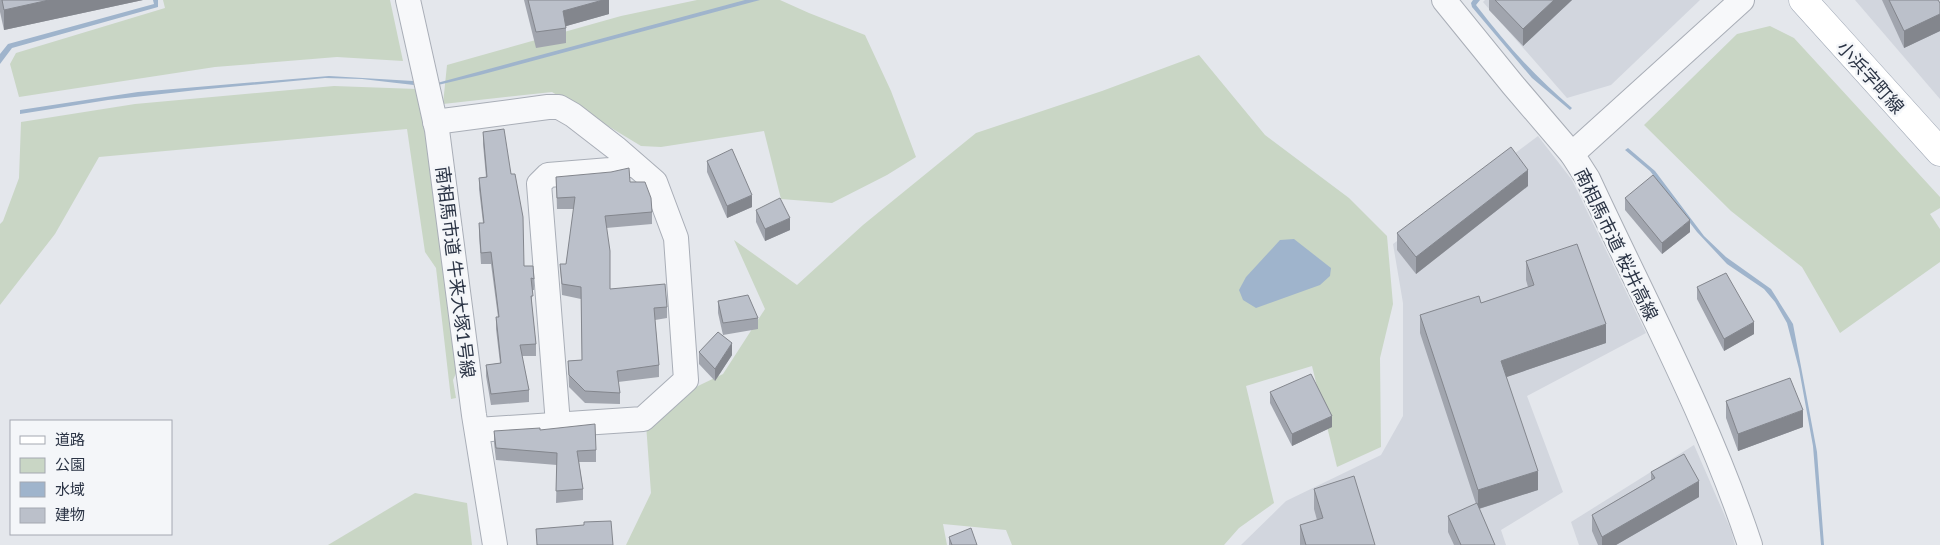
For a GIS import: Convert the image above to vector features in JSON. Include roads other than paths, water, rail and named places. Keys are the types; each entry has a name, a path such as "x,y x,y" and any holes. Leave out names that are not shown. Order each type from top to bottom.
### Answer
{"main road":[{"name":"小浜字町線","path":"1803,0 1940,152"}],"street":[{"name":"南相馬市道 牛来大塚1号線","path":"408,0 435,122 477,430 495,545"},
{"path":"1444,0 1572,154"},
{"name":"南相馬市道 桜井高線","path":"1742,0 1572,154 1588,179 1693,402 1737,506 1750,545"},
{"path":"435,122 559,107 573,115 655,182 676,238 686,380 642,419 477,430"},
{"path":"558,424 539,184 548,174 610,170 633,164"}],"water":[{"path":"153,0 158,0 158,7 12,48 0,64 0,54 8,44 154,4"},
{"path":"745,0 760,0 480,75 438,85 437,83"},
{"path":"1473,0 1480,0 1476,5 1498,33 1533,72 1572,108 1570,110 1532,78 1472,7 1471,3"},
{"path":"329,76 413,81 414,85 362,79 325,78 108,100 20,114 20,110 138,92"},
{"path":"1628,148 1655,171 1704,236 1726,257 1771,289 1793,324 1817,452 1824,545 1821,545 1813,446 1799,369 1787,323 1775,302 1764,289 1727,264 1697,232 1650,171 1625,150"},
{"path":"1294,239 1331,268 1330,276 1320,285 1256,308 1243,300 1239,290 1246,277 1280,240"}]}
